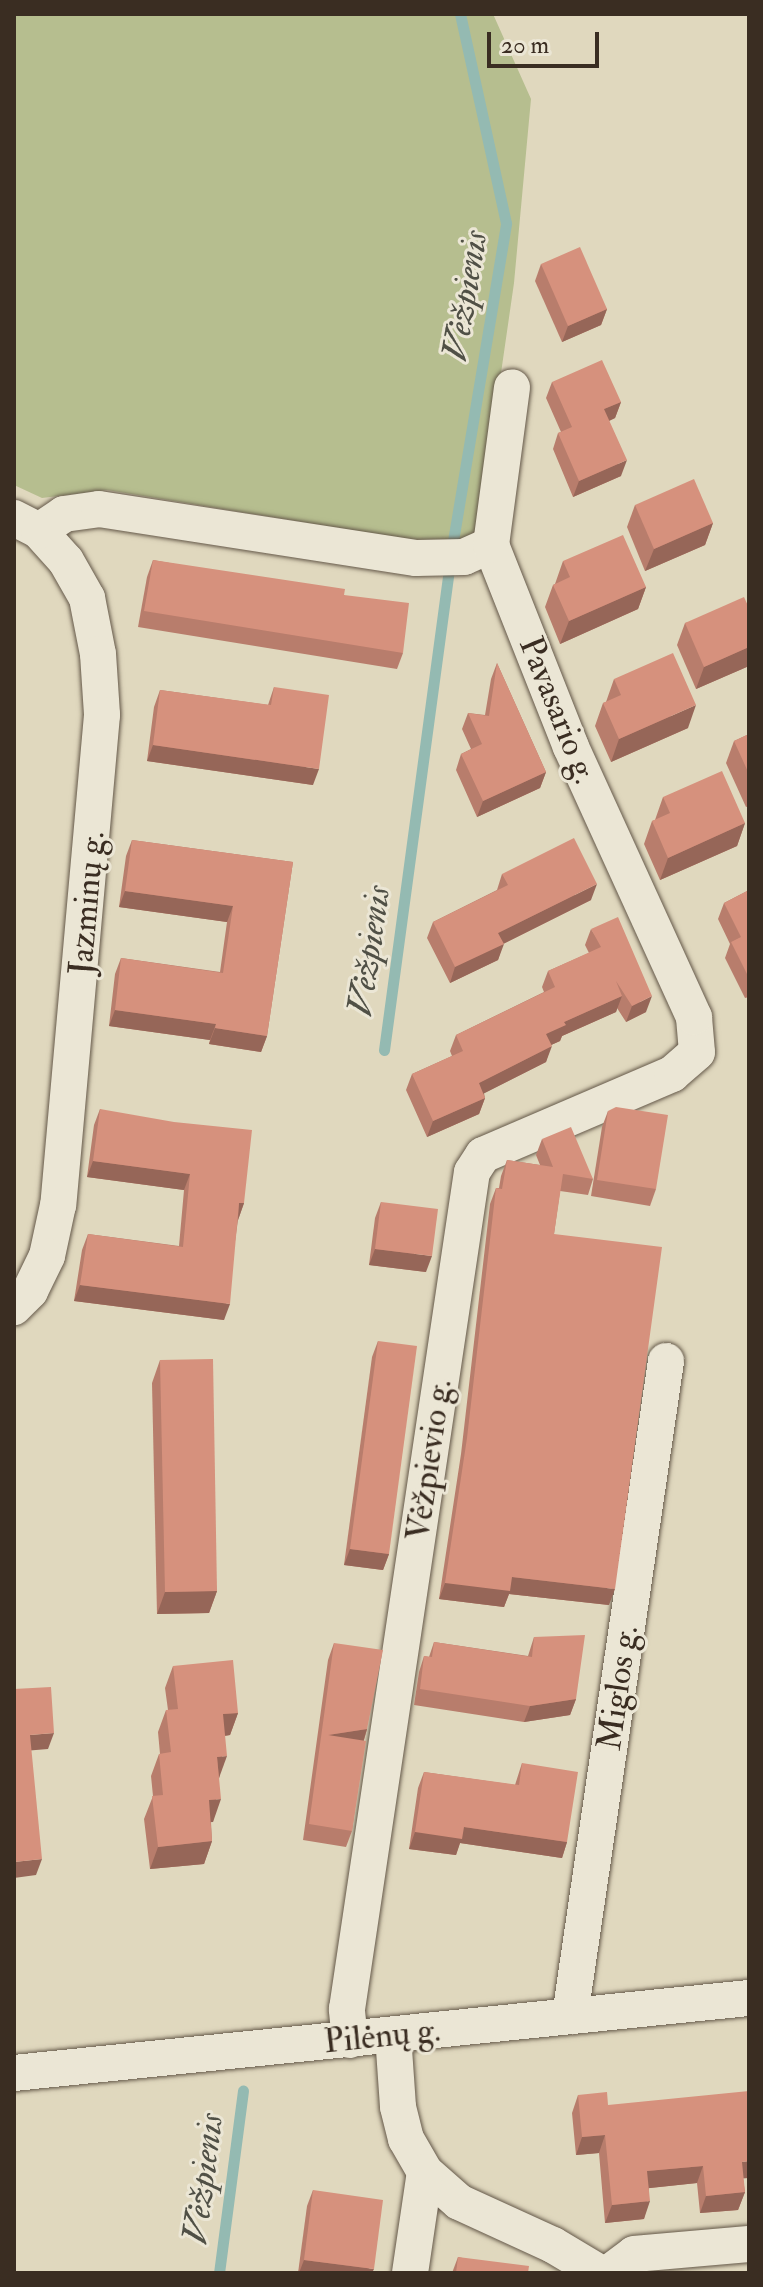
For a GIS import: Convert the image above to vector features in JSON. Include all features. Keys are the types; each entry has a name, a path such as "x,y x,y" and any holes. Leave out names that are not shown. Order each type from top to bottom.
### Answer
{"street":[{"name":"Pavasario g.","path":"512,387 491,545 571,747 694,1017"},
{"path":"26,525 64,514 99,509 416,558 464,557 491,545"},
{"name":"Jazminų g.","path":"14,1307 30,1291 47,1256 58,1205 102,715 98,654 87,598 66,561 26,525"},
{"name":"Vėžpievio g.","path":"350,2040 347,2009 472,1172 483,1155 672,1074 697,1052 694,1017"},
{"name":"Miglos g.","path":"570,2016 666,1361"},
{"name":"Pilėnų g.","path":"14,2073 749,1998"},
{"path":"393,2035 398,2107 406,2139 425,2172 459,2202 553,2245 600,2273"},
{"path":"410,2273 425,2172"},
{"path":"609,2273 634,2254 749,2244"}],"green space":[{"path":"14,14 493,14 531,99 514,283 477,539 430,543 107,490 42,498 14,485"}],"building":[{"path":"580,247 607,309 568,326 541,264"},
{"path":"602,360 621,402 604,409 627,460 579,481 558,433 572,427 552,382"},
{"path":"694,479 713,523 654,549 635,505"},
{"path":"623,535 646,587 569,621 553,585 570,577 563,561"},
{"path":"153,560 345,589 344,595 409,603 403,653 144,611"},
{"path":"744,597 749,608 749,647 704,667 685,623"},
{"path":"673,653 696,705 619,739 603,703 621,695 614,679"},
{"path":"497,663 546,772 483,801 461,754 482,744 468,713 489,716"},
{"path":"274,687 329,695 319,769 153,745 160,690 271,705"},
{"path":"749,734 749,774 734,741"},
{"path":"722,771 745,823 668,858 652,821 670,813 663,797"},
{"path":"574,838 597,884 498,933 504,944 455,967 433,922 508,885 502,874"},
{"path":"132,840 293,862 267,1036 215,1028 216,1024 115,1010 121,958 223,973 233,906 125,891"},
{"path":"749,890 749,978 731,942 741,937 724,903"},
{"path":"618,917 652,996 632,1006 616,981 622,996 564,1022 566,1025 546,1034 552,1046 479,1083 485,1098 433,1121 412,1074 463,1051 456,1035 555,987 548,971 601,947 591,929"},
{"path":"616,1107 668,1115 656,1189 597,1180 608,1111"},
{"path":"100,1109 174,1122 252,1130 244,1203 239,1203 230,1304 80,1285 88,1234 183,1247 190,1174 93,1161"},
{"path":"571,1127 593,1179 563,1174 554,1234 662,1247 615,1589 512,1577 510,1591 445,1583 467,1438 496,1188 502,1189 507,1160 553,1167 542,1139"},
{"path":"381,1202 438,1209 432,1256 375,1249"},
{"path":"378,1341 417,1346 389,1554 350,1549"},
{"path":"213,1359 217,1591 165,1592 160,1360"},
{"path":"585,1635 576,1699 530,1706 420,1689 424,1656 432,1657 434,1642 532,1657 534,1637"},
{"path":"334,1643 383,1650 367,1729 328,1735 366,1741 352,1831 309,1824"},
{"path":"233,1660 238,1713 223,1714 227,1756 217,1757 221,1799 209,1800 212,1841 158,1847 152,1796 163,1795 159,1754 171,1752 166,1710 178,1709 173,1666"},
{"path":"51,1687 54,1733 30,1735 42,1859 14,1862 14,1689"},
{"path":"522,1763 578,1772 567,1842 464,1827 462,1839 415,1832 424,1772 519,1785"},
{"path":"749,2091 749,2161 742,2162 745,2192 706,2196 703,2166 647,2171 650,2201 612,2205 605,2135 582,2137 578,2095 607,2092 608,2105"},
{"path":"313,2190 383,2200 374,2269 304,2260"},
{"path":"458,2257 529,2266 528,2273 456,2273"}],"waterway":[{"name":"Vėžpienis","path":"453,541 506,223 460,14"},
{"name":"Vėžpienis","path":"384,1050 448,574"},
{"name":"Vėžpienis","path":"219,2273 243,2091"}]}
